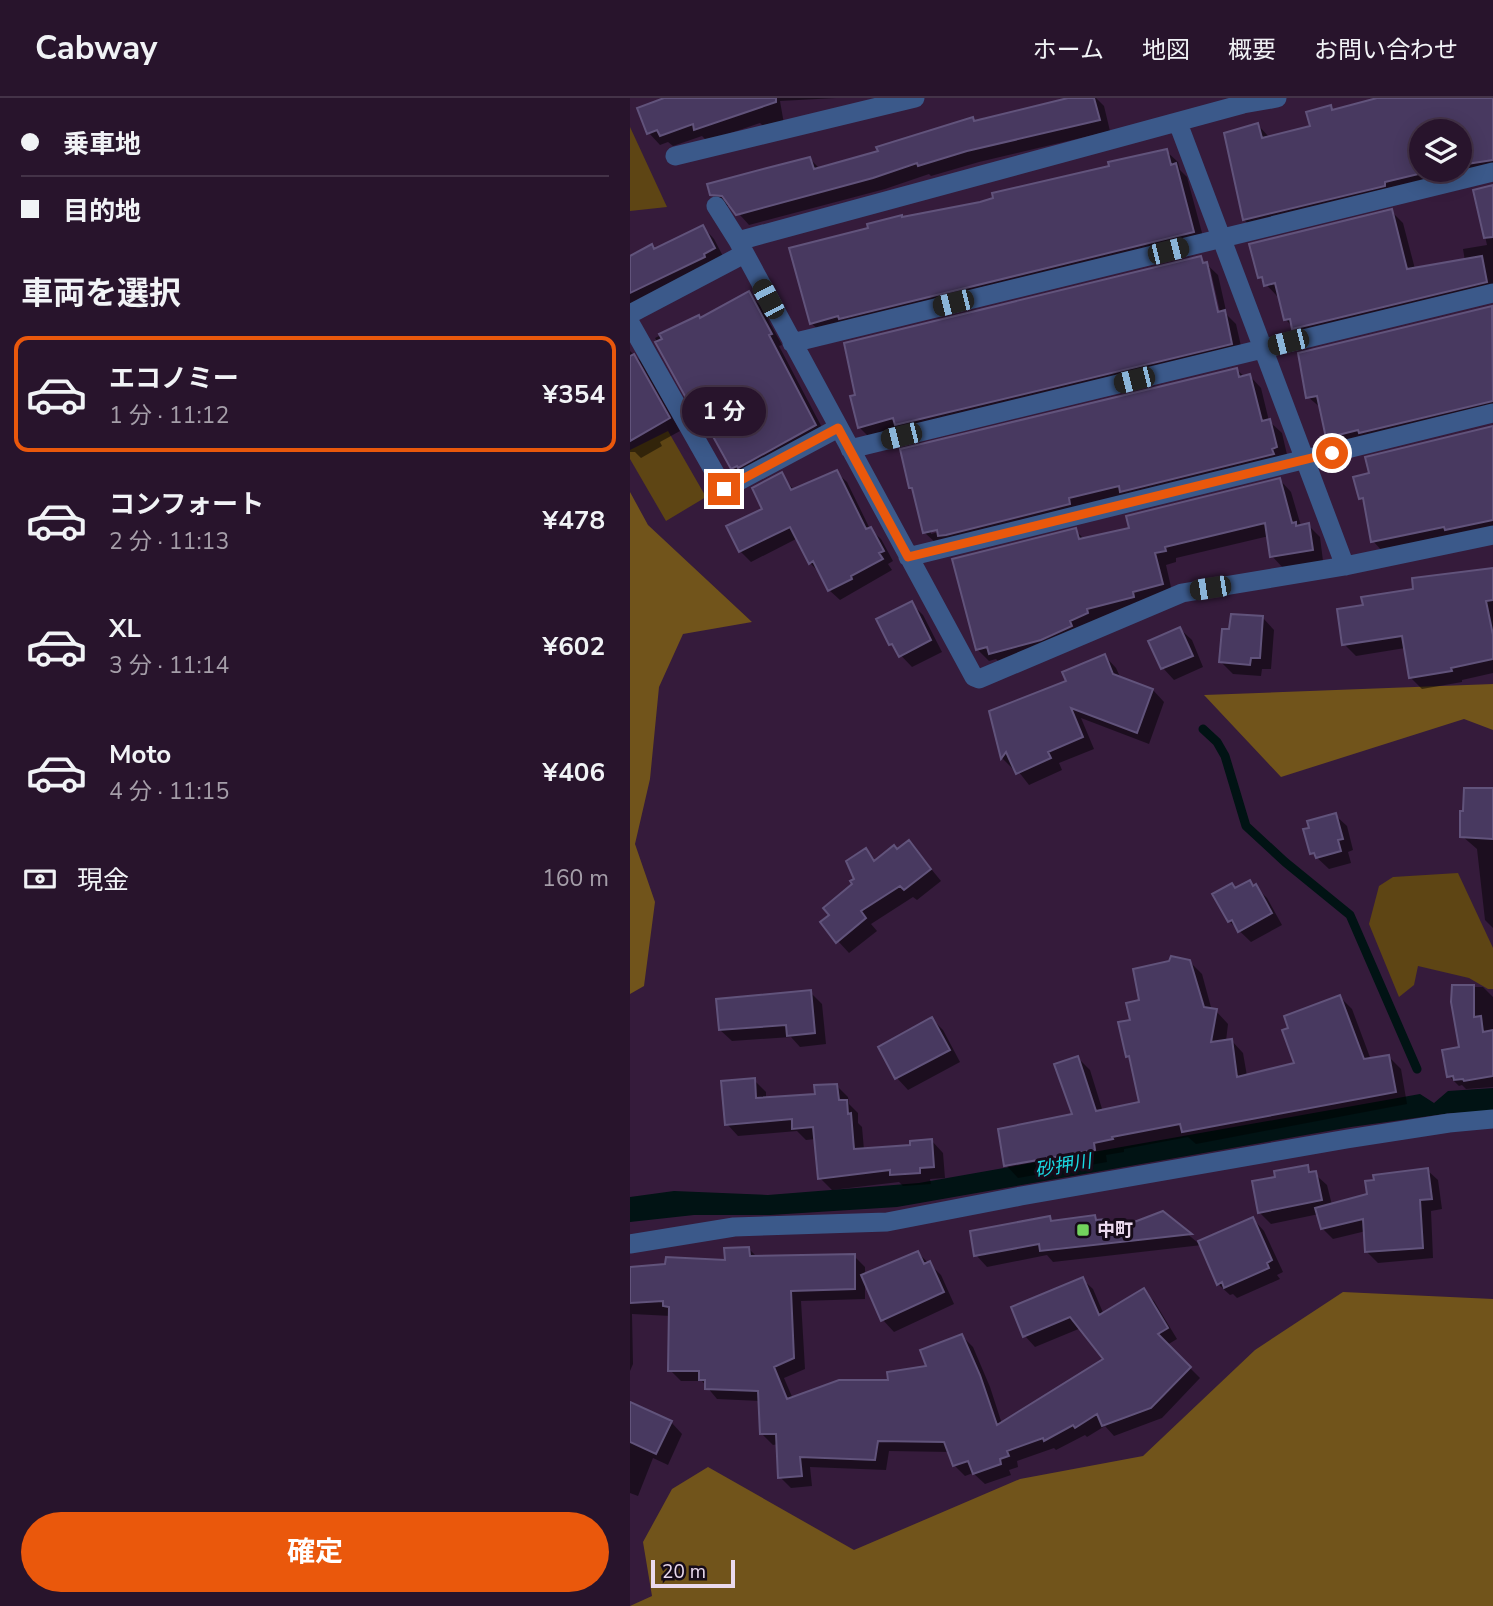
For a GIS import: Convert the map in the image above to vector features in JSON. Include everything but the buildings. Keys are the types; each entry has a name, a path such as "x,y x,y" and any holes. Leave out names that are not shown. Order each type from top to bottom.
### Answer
{"street":[{"path":"675,156 915,98"},
{"path":"630,313 741,248 1251,101 1277,98"},
{"path":"1178,122 1345,566"},
{"path":"792,343 1493,172"},
{"path":"716,206 974,677 979,679 1182,593 1345,566 1493,535"},
{"path":"850,449 1493,293"},
{"path":"630,323 724,489 838,428"},
{"path":"908,557 1493,413"},
{"path":"630,1244 734,1227 887,1223 1021,1196 1347,1139 1493,1119"}],"shaded area":[{"path":"630,127 667,207 630,211"},
{"path":"668,431 706,497 666,521 630,459 630,450"},
{"path":"630,492 648,525 752,622 683,634 659,687 650,779 635,844 655,902 644,986 630,994"},
{"path":"1493,684 1493,730 1464,719 1281,777 1204,695"},
{"path":"1458,873 1493,948 1493,989 1469,978 1418,966 1414,985 1399,997 1369,924 1379,886 1393,877"},
{"path":"1343,1292 1493,1299 1493,1606 630,1606 652,1596 643,1542 672,1489 708,1467 854,1550 1020,1479 1143,1456 1255,1350"}],"water":[{"name":"砂押川","path":"1493,1088 1493,1112 1451,1113 1351,1127 897,1207 770,1215 694,1215 630,1222 630,1197 674,1191 768,1195 919,1183 1420,1094 1434,1103 1448,1091"}],"waterway":[{"path":"1203,729 1217,742 1225,756 1246,826 1350,915 1417,1069"}],"place":[{"name":"中町","path":"1083,1230"}],"route":[{"path":"724,489 838,428 908,557 1332,453"}]}
